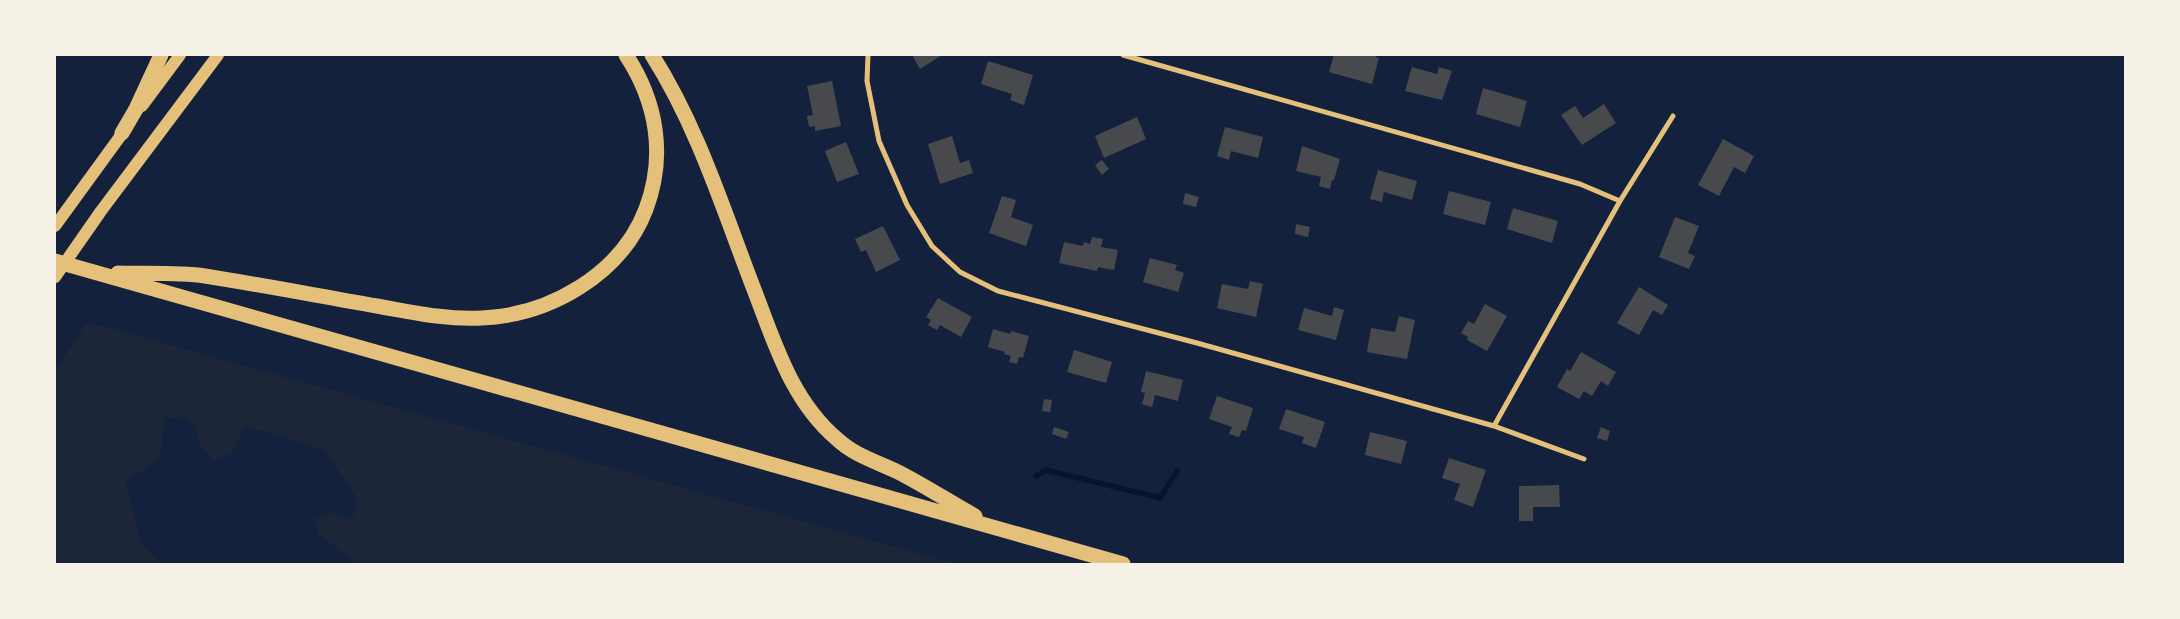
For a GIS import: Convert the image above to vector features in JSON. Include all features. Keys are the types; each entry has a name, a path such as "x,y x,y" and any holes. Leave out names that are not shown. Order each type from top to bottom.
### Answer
{"highway":[{"path":"122,133 136,109 161,55"},
{"path":"95,272 202,276 444,317 495,318 526,311 554,301 581,287 616,258 635,234 651,195 658,155 653,112 637,72 626,55"},
{"path":"652,55 679,102 700,150 778,352 803,401 814,416 847,448 874,463 898,473 996,528"},
{"path":"55,261 1123,564"}],"main road":[{"path":"55,226 180,55"},
{"path":"55,277 101,211 218,55"}],"street":[{"path":"868,55 867,81 879,141 907,205 932,246 960,272 998,291 1197,343 1494,426 1584,459"},
{"path":"1123,55 1580,184 1620,201"},
{"path":"1494,426 1620,201 1673,116"}],"shaded area":[{"path":"87,322 956,564 354,564 349,557 319,534 315,519 329,513 349,520 357,510 356,497 325,450 246,426 231,454 214,461 201,447 194,425 180,417 165,418 159,459 126,481 140,543 163,564 55,564 55,371"}],"building":[{"path":"912,55 942,55 920,69"},
{"path":"1334,55 1377,55 1376,58 1379,58 1372,84 1329,72"},
{"path":"988,61 1033,75 1024,105 1010,100 1012,94 981,84"},
{"path":"1412,67 1437,74 1439,67 1452,71 1442,100 1405,91"},
{"path":"832,81 841,126 815,131 815,126 809,127 807,116 813,115 807,86"},
{"path":"1483,88 1527,101 1520,127 1476,114"},
{"path":"1604,104 1616,123 1582,145 1561,115 1575,106 1583,118"},
{"path":"1137,117 1146,139 1104,158 1095,136"},
{"path":"1225,127 1263,137 1258,158 1231,151 1229,160 1217,156"},
{"path":"952,136 960,163 969,160 973,173 940,184 928,144"},
{"path":"1723,139 1754,156 1745,173 1734,167 1719,196 1698,185"},
{"path":"846,142 859,174 837,182 825,151"},
{"path":"1302,146 1340,159 1330,189 1319,186 1321,177 1296,171"},
{"path":"1102,160 1109,169 1102,175 1095,165"},
{"path":"1378,170 1417,181 1412,200 1384,192 1382,202 1370,199"},
{"path":"1449,191 1491,202 1485,225 1443,214"},
{"path":"1185,193 1199,197 1196,207 1183,204"},
{"path":"1002,196 1016,200 1011,217 1033,225 1026,246 989,233"},
{"path":"1513,208 1558,221 1552,243 1507,229"},
{"path":"1675,217 1699,226 1688,253 1695,256 1689,269 1659,257"},
{"path":"1296,224 1310,227 1308,237 1295,234"},
{"path":"883,226 900,260 876,272 866,250 861,252 855,239"},
{"path":"1092,237 1103,239 1101,247 1118,250 1114,270 1098,267 1097,271 1059,263 1064,242 1083,246 1084,242 1090,244"},
{"path":"1150,258 1177,265 1175,270 1184,273 1178,292 1143,282"},
{"path":"1250,281 1263,284 1256,317 1217,308 1222,284 1248,289"},
{"path":"1639,287 1668,305 1662,315 1653,310 1639,335 1617,323"},
{"path":"938,298 972,317 961,337 940,325 937,330 928,325 931,320 926,317"},
{"path":"1485,304 1507,316 1487,351 1467,340 1468,337 1461,333 1468,321 1474,324"},
{"path":"1334,307 1344,310 1336,340 1298,330 1304,308 1332,316"},
{"path":"1399,316 1415,320 1407,359 1367,352 1371,328 1395,332"},
{"path":"993,329 1010,334 1011,331 1029,336 1023,358 1019,357 1017,364 1009,362 1011,356 1004,354 1005,352 988,347"},
{"path":"1074,350 1112,362 1106,383 1067,372"},
{"path":"1581,352 1616,372 1608,386 1601,381 1592,396 1584,391 1579,399 1557,387 1567,369 1570,371"},
{"path":"1146,371 1183,380 1178,401 1155,395 1152,407 1142,404 1145,393 1141,392"},
{"path":"1217,396 1253,408 1246,431 1242,430 1239,437 1229,434 1232,427 1209,419"},
{"path":"1044,399 1052,400 1050,412 1042,411"},
{"path":"1286,409 1325,422 1316,448 1302,443 1304,437 1279,429"},
{"path":"1054,427 1069,432 1066,439 1052,434"},
{"path":"1601,427 1610,431 1607,441 1597,438"},
{"path":"1370,432 1407,441 1401,464 1365,455"},
{"path":"1449,458 1486,470 1473,507 1454,500 1460,484 1442,478"},
{"path":"1559,485 1560,507 1533,507 1533,521 1519,521 1519,486"}],"waterway":[{"path":"1036,476 1046,470 1160,498 1177,471"}]}
